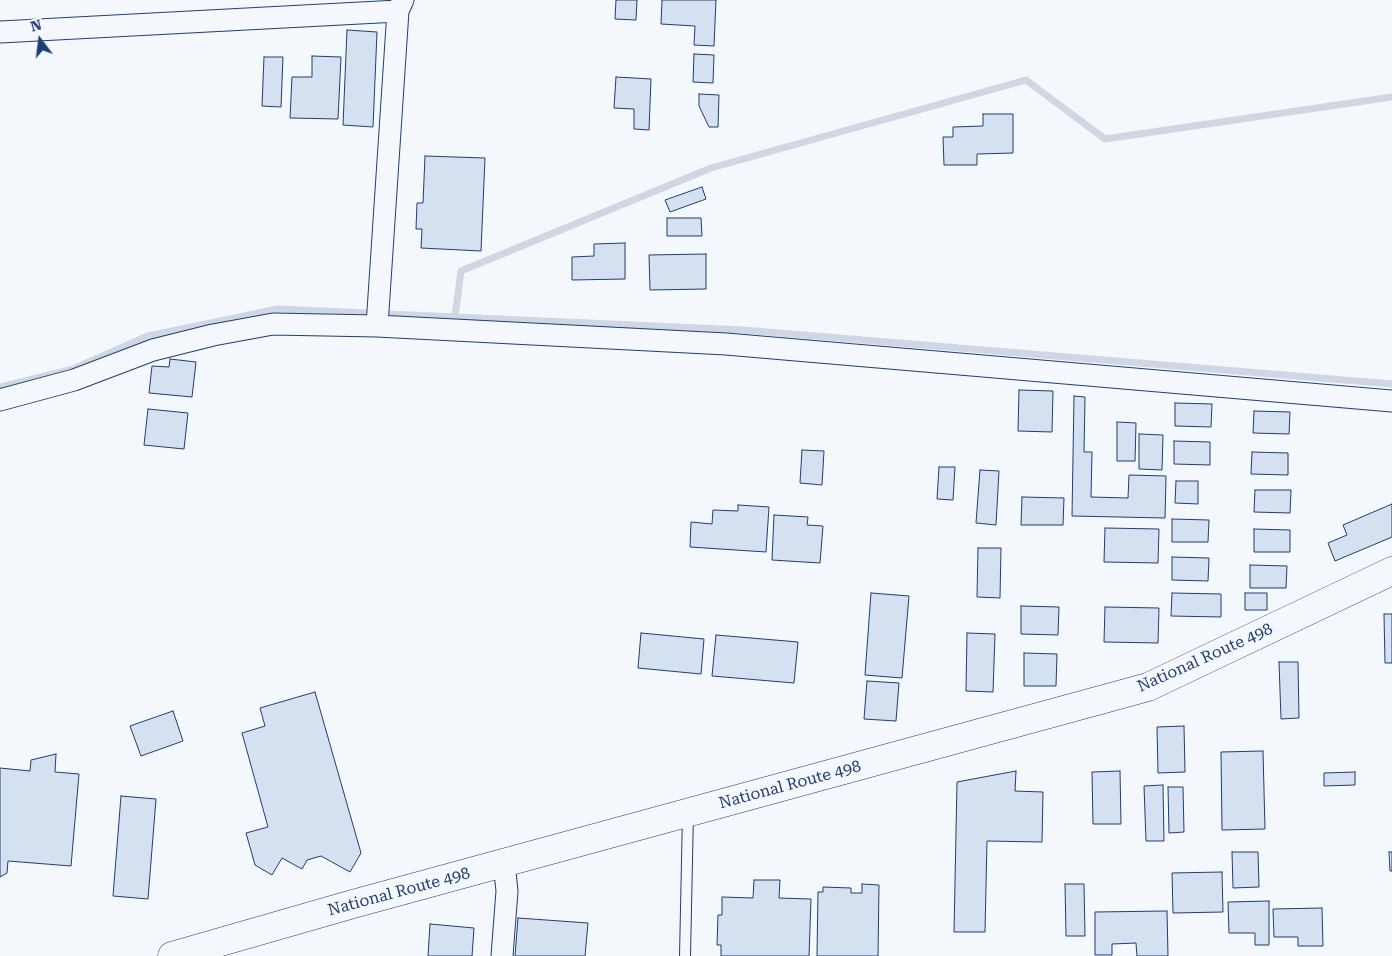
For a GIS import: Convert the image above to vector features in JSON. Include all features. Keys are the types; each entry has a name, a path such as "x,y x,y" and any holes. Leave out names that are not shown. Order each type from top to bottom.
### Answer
{"highway":[{"name":"National Route 498","path":"172,956 688,812 1148,687 1392,572"}],"street":[{"path":"0,32 400,6 377,326"},
{"path":"0,400 74,380 153,350 213,335 273,324 377,326 726,344 1392,401"},
{"path":"502,956 507,891 504,863"}],"lane":[{"path":"686,956 688,812"}],"building":[{"path":"616,0 637,0 636,20 615,19"},
{"path":"662,0 716,0 714,46 694,45 695,26 661,24"},
{"path":"347,30 377,32 373,127 343,125"},
{"path":"694,54 714,55 713,83 693,82"},
{"path":"312,56 341,57 338,119 290,118 292,77 312,77"},
{"path":"264,57 283,57 281,107 262,106"},
{"path":"616,77 651,79 649,130 634,129 634,109 614,108"},
{"path":"699,94 719,95 718,127 709,127 699,106"},
{"path":"983,114 1013,114 1013,153 977,154 977,165 944,165 943,137 953,137 953,127 983,126"},
{"path":"425,156 485,158 481,251 421,248 422,229 416,229 417,203 423,203"},
{"path":"702,187 706,199 670,212 665,200"},
{"path":"667,218 701,218 702,236 667,236"},
{"path":"625,243 625,279 572,280 572,257 594,256 594,244"},
{"path":"706,254 706,289 650,290 649,255"},
{"path":"170,359 196,362 192,397 149,393 152,366 169,367"},
{"path":"1019,390 1053,391 1052,432 1018,431"},
{"path":"1074,396 1085,397 1084,452 1092,452 1091,497 1128,498 1129,475 1166,476 1165,518 1072,516"},
{"path":"1175,403 1212,404 1211,427 1175,426"},
{"path":"148,409 188,413 184,449 144,445"},
{"path":"1254,411 1290,412 1289,434 1253,433"},
{"path":"1117,422 1136,423 1135,461 1117,461"},
{"path":"1139,434 1163,435 1162,470 1139,469"},
{"path":"1174,441 1210,442 1210,465 1174,464"},
{"path":"802,450 824,451 822,485 800,483"},
{"path":"1252,452 1288,453 1288,475 1251,474"},
{"path":"939,467 955,467 953,500 937,499"},
{"path":"980,470 999,471 996,525 976,523"},
{"path":"1176,481 1198,481 1198,504 1175,503"},
{"path":"1255,490 1291,490 1290,513 1254,512"},
{"path":"1022,497 1064,498 1063,525 1021,525"},
{"path":"1392,504 1392,537 1335,561 1328,543 1347,535 1343,525"},
{"path":"738,505 769,507 766,552 690,547 691,522 712,524 713,510 738,511"},
{"path":"774,515 808,517 807,525 823,526 820,563 772,560"},
{"path":"1172,519 1209,520 1208,542 1172,542"},
{"path":"1105,528 1159,529 1158,563 1104,562"},
{"path":"1254,529 1290,530 1290,552 1254,552"},
{"path":"978,548 1001,548 1000,598 977,597"},
{"path":"1172,557 1209,558 1208,581 1172,580"},
{"path":"1250,565 1287,566 1286,588 1250,588"},
{"path":"871,593 909,596 902,678 865,675"},
{"path":"1172,593 1221,594 1221,617 1171,616"},
{"path":"1245,593 1267,593 1267,610 1245,610"},
{"path":"1021,606 1059,607 1058,635 1021,634"},
{"path":"1105,607 1159,608 1158,643 1104,642"},
{"path":"1384,614 1392,614 1392,663 1385,663"},
{"path":"641,633 704,639 701,674 638,668"},
{"path":"967,633 995,634 993,692 966,691"},
{"path":"716,635 798,642 794,683 712,676"},
{"path":"1024,653 1057,654 1056,686 1024,686"},
{"path":"1279,662 1298,662 1299,718 1281,719"},
{"path":"867,681 899,683 896,721 864,719"},
{"path":"315,692 361,853 350,872 321,856 307,860 302,869 282,858 272,875 255,865 246,833 268,827 242,733 265,726 260,708"},
{"path":"173,711 183,741 141,756 130,726"},
{"path":"1184,726 1185,772 1158,773 1157,727"},
{"path":"1263,751 1265,829 1222,830 1221,752"},
{"path":"56,754 55,772 79,774 71,866 8,861 7,873 0,877 0,768 30,771 31,760"},
{"path":"1016,771 1015,791 1043,792 1042,842 987,841 985,932 954,932 957,782"},
{"path":"1120,771 1121,824 1093,824 1092,772"},
{"path":"1355,772 1355,785 1324,786 1324,773"},
{"path":"1163,785 1164,841 1146,841 1144,786"},
{"path":"1168,787 1183,787 1184,832 1169,833"},
{"path":"121,796 156,799 148,899 113,896"},
{"path":"1232,852 1258,852 1259,887 1233,888"},
{"path":"1389,852 1392,852 1392,871 1390,871"},
{"path":"1222,872 1223,912 1173,913 1172,873"},
{"path":"754,880 780,880 779,898 811,899 809,956 721,956 721,945 717,945 718,915 722,915 722,897 753,898"},
{"path":"862,884 879,885 878,956 817,956 818,892 823,892 823,887 851,888 851,893 862,893"},
{"path":"1065,884 1084,884 1085,936 1066,936"},
{"path":"1269,901 1269,945 1255,945 1255,933 1229,933 1228,902"},
{"path":"1322,908 1323,946 1298,946 1298,937 1274,937 1273,909"},
{"path":"1167,911 1168,956 1137,956 1136,943 1112,944 1112,955 1095,955 1095,912"},
{"path":"518,918 588,923 585,956 515,956"},
{"path":"430,924 474,928 472,956 428,956"}],"waterway":[{"path":"455,317 461,271 711,168 1026,80 1105,139 1392,97"},
{"path":"0,387 73,369 148,336 278,309 743,330 1392,384"}]}
